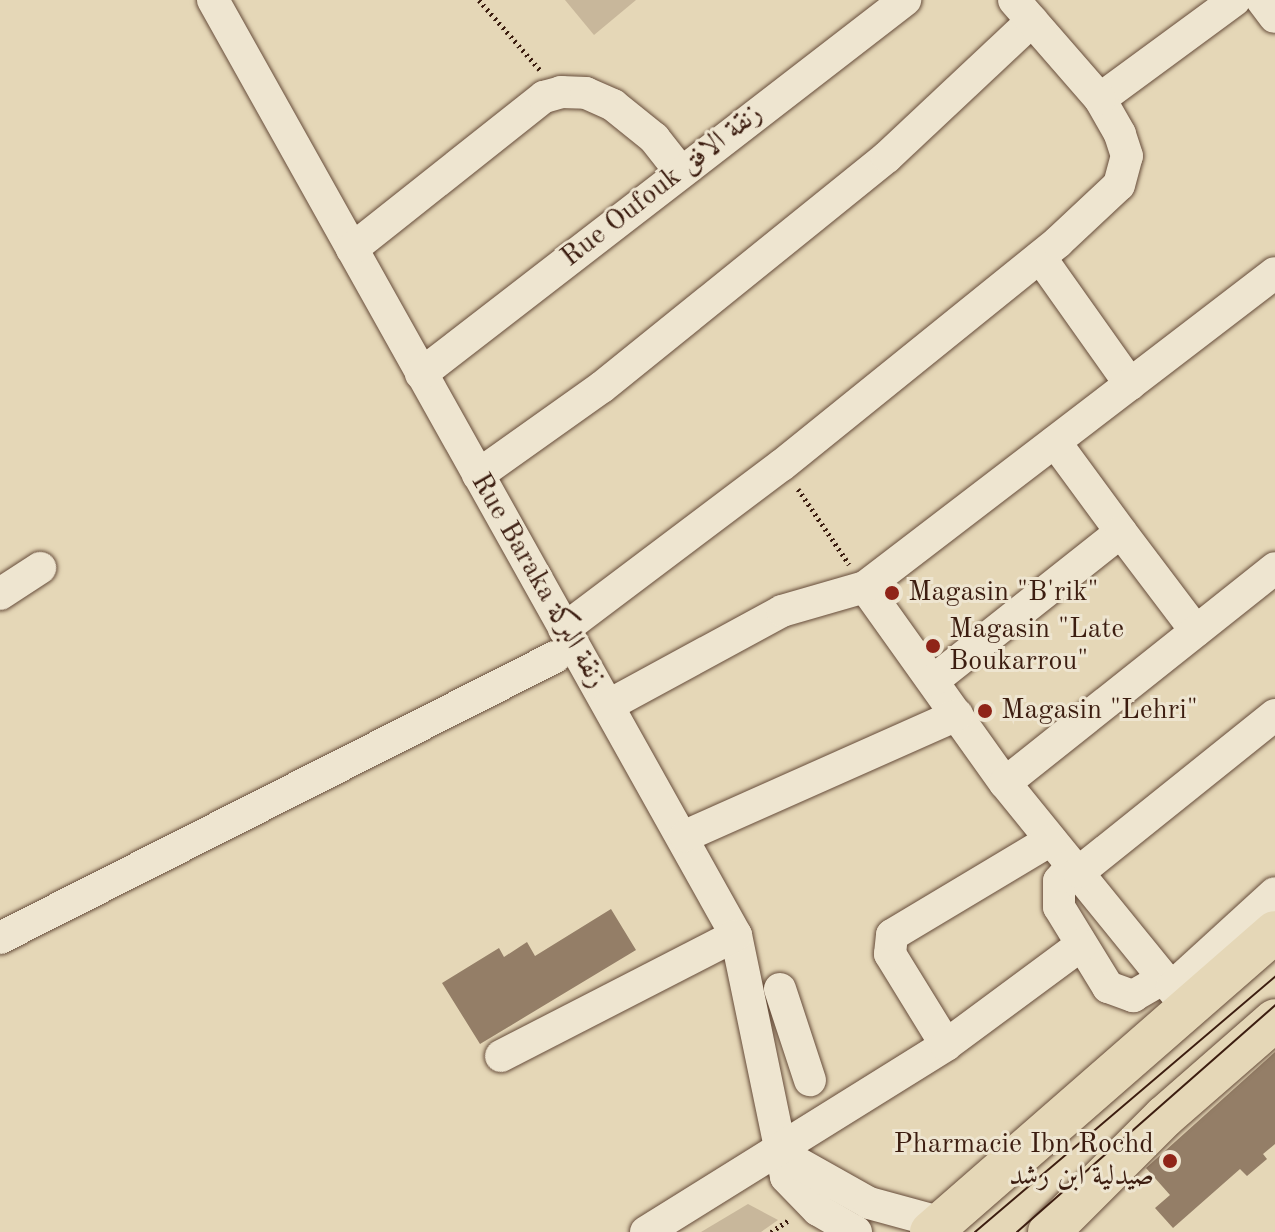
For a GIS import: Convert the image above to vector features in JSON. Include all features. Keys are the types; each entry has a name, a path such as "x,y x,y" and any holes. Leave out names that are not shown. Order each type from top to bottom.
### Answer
{"main road":[{"path":"950,1229 1175,991 1275,932"},
{"path":"1049,1232 1164,1117 1275,1020"}],"street":[{"name":"Rue Baraka زنقة البركة","path":"213,0 478,475 559,643 609,705 685,836 736,935 760,1043 789,1205"},
{"name":"Rue Oufouk زنقة الافق","path":"421,374 905,0"},
{"path":"1100,99 1235,0"},
{"path":"1262,0 1275,17"},
{"path":"0,938 559,643 1102,204 1125,172 1120,134 1100,99 1023,11 887,157 602,387 478,475"},
{"path":"352,249 544,97 561,92 586,93 613,105 654,138 680,171"},
{"path":"1040,257 1130,384"},
{"path":"609,705 782,611 865,587 1275,273"},
{"path":"1055,442 1196,631"},
{"path":"934,680 1121,532"},
{"path":"0,594 40,568"},
{"path":"1005,783 1275,568"},
{"path":"865,587 1005,783 1175,991"},
{"path":"685,836 957,715"},
{"path":"1275,715 1059,881 1056,898 1081,945 1119,995 1140,995 1175,991 1275,893"},
{"path":"946,1045 890,954 892,935 1051,840"},
{"path":"501,1056 736,935"},
{"path":"646,1232 780,1153 946,1045 1081,945"},
{"path":"780,989 810,1080"},
{"path":"760,1043 794,1032"},
{"path":"780,1153 869,1203 950,1229"},
{"path":"789,1205 856,1232"}],"path":[{"path":"479,0 561,92"},
{"path":"782,465 865,587"},
{"path":"771,1232 789,1205 806,1225"}],"shaded area":[{"path":"565,0 636,0 594,35"},
{"path":"748,1204 778,1220 761,1232 701,1232"}],"building":[{"path":"611,909 636,950 480,1044 442,983 499,948 504,957 527,942 535,956"},
{"path":"1275,1052 1275,1144 1263,1154 1267,1159 1247,1176 1240,1169 1173,1228 1155,1208 1170,1195 1146,1168"}],"tram line":[{"path":"975,1232 1275,977"},
{"path":"1017,1232 1275,1005"}],"place":[{"name":"Magasin \"B'rik\"","path":"892,593"},
{"name":"Magasin \"Late Boukarrou\"","path":"933,646"},
{"name":"Magasin \"Lehri\"","path":"985,711"},
{"name":"Pharmacie Ibn Rochd صيدلية ابن رشد","path":"1170,1161"}]}
